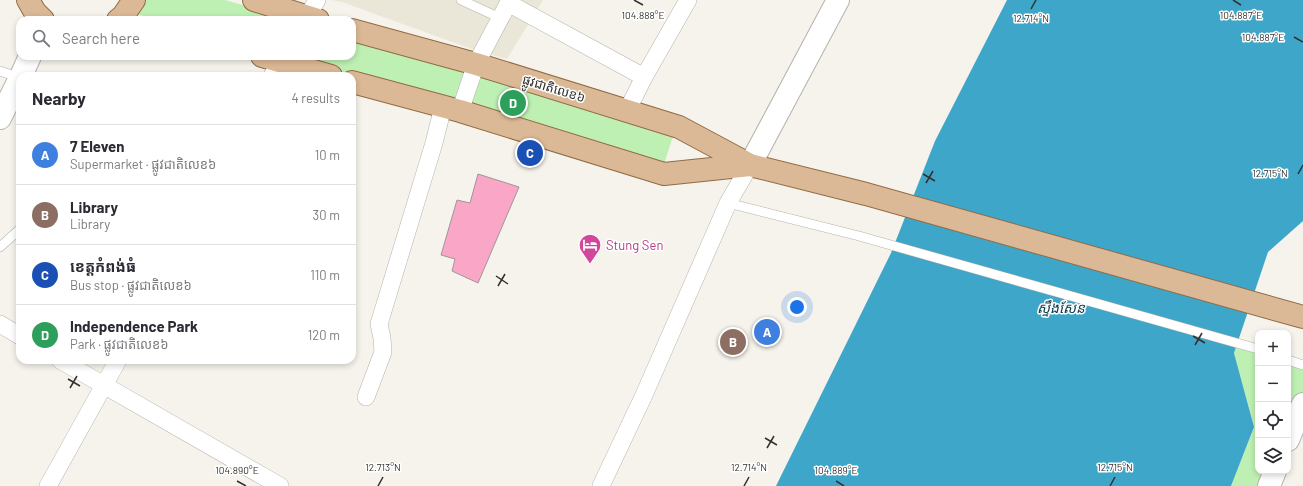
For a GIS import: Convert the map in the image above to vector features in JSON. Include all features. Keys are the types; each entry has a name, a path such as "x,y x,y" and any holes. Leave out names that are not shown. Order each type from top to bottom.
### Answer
{"main road":[{"path":"13,0 35,11"},
{"path":"123,16 134,0"},
{"path":"254,0 314,12"},
{"name":"ផ្លូវជាតិលេខ៦","path":"356,31 476,64 679,127 750,165 866,194 1301,317"},
{"path":"271,65 310,72"},
{"name":"ផ្លូវជាតិលេខ៦","path":"356,83 452,109 664,174 750,165"}],"street":[{"path":"627,111 644,77 688,0"},
{"path":"601,486 644,395 728,203 750,165 838,0"},
{"path":"366,397 383,352 379,324 430,159 452,109 509,2 644,77"},
{"path":"22,72 28,60"},
{"path":"0,118 16,85"},
{"path":"0,324 16,334"},
{"path":"72,364 104,386 280,486"},
{"path":"48,486 116,364"},
{"path":"1289,438 1303,404"},
{"path":"1269,486 1274,474"}],"lane":[{"path":"461,0 500,18"},
{"path":"0,71 16,76"},
{"path":"728,203 859,236 1255,348"},
{"path":"0,247 16,233"},
{"path":"1291,361 1303,365"}],"shaded area":[{"path":"332,0 543,0 507,59 480,52 342,2"}],"green space":[{"path":"141,0 225,0 281,16 144,16 137,14"},
{"path":"356,37 675,130 663,167 356,78 356,72 336,72 295,60 356,60"},
{"path":"1238,342 1255,348 1255,474 1274,474 1268,486 1231,486 1254,427 1234,353"},
{"path":"1291,361 1303,365 1303,404 1291,433"}],"water":[{"name":"ស្ទឹងសែន","path":"1007,0 1303,0 1303,221 1268,252 1234,353 1254,427 1231,486 776,486 891,253 935,141"}],"building":[{"path":"478,174 519,187 478,283 452,271 455,259 441,255 457,200 470,203"}],"place":[{"name":"Independence Park","path":"513,103"},
{"name":"ខេត្តកំពង់ធំ","path":"530,153"},
{"name":"Stung Sen","path":"590,264"},
{"name":"7 Eleven","path":"767,332"},
{"name":"Library","path":"733,342"}]}
